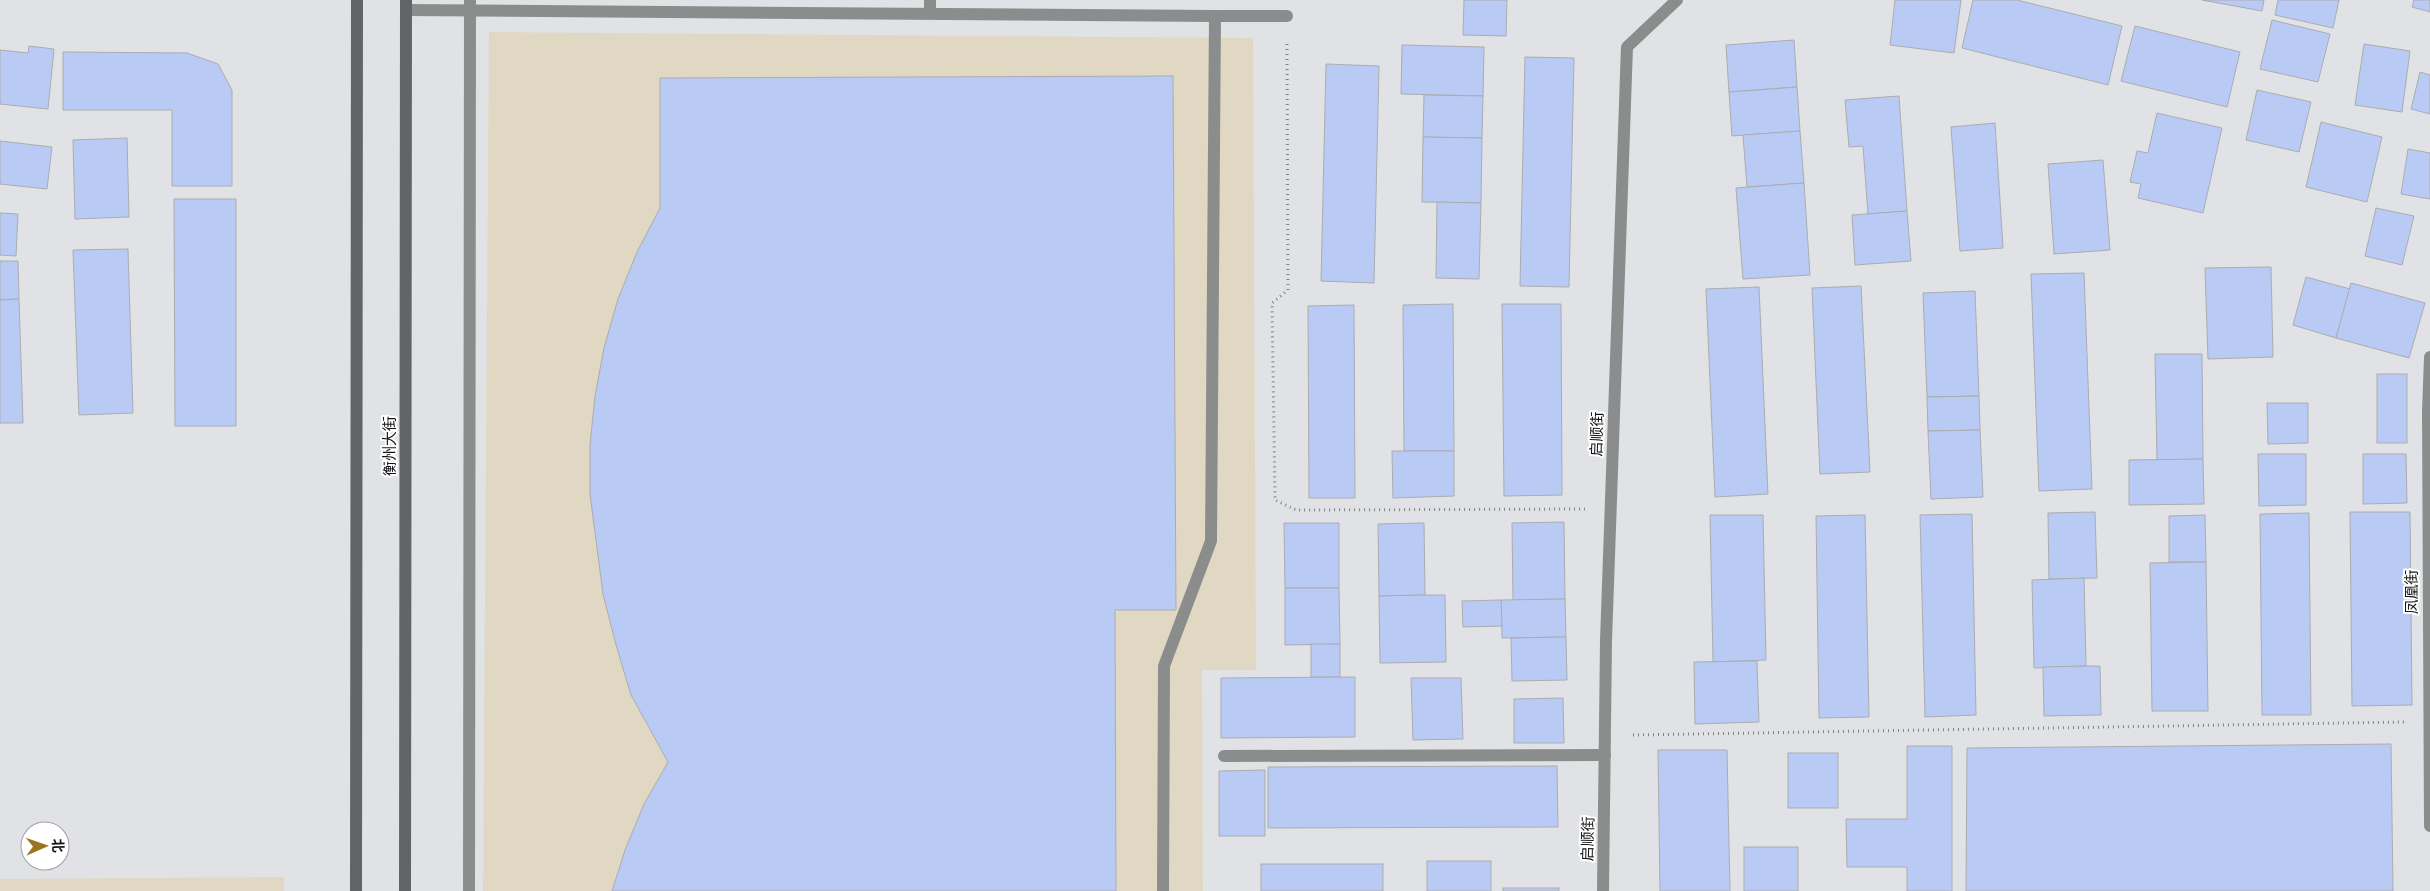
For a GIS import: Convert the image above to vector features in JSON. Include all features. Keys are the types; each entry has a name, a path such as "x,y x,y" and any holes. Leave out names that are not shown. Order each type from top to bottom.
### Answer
{"main road":[{"path":"356,891 357,0"},
{"name":"衡州大街","path":"405,891 406,5"}],"street":[{"path":"930,0 930,13"},
{"name":"启顺街","path":"1603,891 1610,509 1627,47 1677,0"},
{"path":"406,5 1287,16"},
{"path":"469,891 470,5"},
{"path":"1163,891 1164,666 1211,541 1215,16"},
{"name":"凤凰街","path":"2430,357 2428,412 2430,826"},
{"path":"1224,756 1605,755"}],"path":[{"path":"1287,16 1288,290 1272,303 1275,500 1296,510 1610,509"},
{"path":"1605,736 2429,722"}],"shaded area":[{"path":"489,32 1253,38 1256,670 1202,670 1203,891 483,891"},
{"path":"284,877 284,891 0,891 0,879"}],"building":[{"path":"1464,0 1507,0 1506,36 1463,35"},
{"path":"1895,0 1961,0 1954,53 1890,45"},
{"path":"1973,0 2017,0 2122,26 2108,85 1962,48"},
{"path":"2202,0 2264,0 2262,11"},
{"path":"2278,0 2339,0 2333,28 2275,15"},
{"path":"2414,0 2430,0 2430,12 2412,7"},
{"path":"2272,20 2330,34 2318,82 2260,69"},
{"path":"2135,26 2240,52 2227,107 2121,81"},
{"path":"1794,40 1797,87 1729,92 1726,45"},
{"path":"2364,44 2410,51 2402,112 2355,105"},
{"path":"1402,45 1484,47 1483,96 1401,94"},
{"path":"29,46 54,49 48,109 0,104 0,50 28,53"},
{"path":"63,52 187,53 218,64 232,90 232,186 172,186 172,110 63,110"},
{"path":"1525,57 1574,58 1569,287 1520,286"},
{"path":"1326,64 1379,66 1374,283 1321,281"},
{"path":"2420,72 2430,75 2430,114 2411,109"},
{"path":"1173,76 1176,610 1115,610 1116,891 612,891 625,850 644,804 668,762 631,695 616,645 603,594 590,494 590,445 595,396 604,348 618,299 637,252 660,208 660,78"},
{"path":"1797,87 1800,131 1732,136 1729,92"},
{"path":"2257,90 2311,102 2299,152 2246,140"},
{"path":"1424,95 1483,96 1482,138 1423,137"},
{"path":"1899,96 1907,211 1868,214 1863,146 1849,147 1845,100"},
{"path":"2157,113 2222,128 2203,213 2138,198 2141,184 2130,182 2137,151 2148,153"},
{"path":"2321,122 2382,137 2367,202 2306,187"},
{"path":"1995,123 2003,248 1960,251 1951,127"},
{"path":"1800,131 1804,183 1747,187 1743,135"},
{"path":"1423,137 1482,138 1481,203 1422,202"},
{"path":"127,138 129,217 75,219 73,140"},
{"path":"0,141 52,147 47,189 0,184"},
{"path":"2408,149 2430,153 2430,199 2401,194"},
{"path":"2103,160 2110,250 2054,254 2048,164"},
{"path":"1804,183 1810,275 1743,279 1736,188"},
{"path":"174,199 236,199 236,426 175,426"},
{"path":"1437,202 1481,203 1479,279 1436,278"},
{"path":"2376,208 2414,216 2402,265 2365,256"},
{"path":"1907,211 1911,261 1855,265 1852,215"},
{"path":"0,213 18,214 16,256 0,255"},
{"path":"128,249 133,413 79,415 73,250"},
{"path":"0,261 18,261 19,299 0,300"},
{"path":"2271,267 2273,357 2208,359 2205,268"},
{"path":"2084,273 2092,489 2039,491 2031,274"},
{"path":"2306,277 2350,289 2336,338 2293,325"},
{"path":"2351,283 2425,303 2409,358 2336,338"},
{"path":"1861,286 1870,472 1820,474 1812,288"},
{"path":"1759,287 1768,494 1715,497 1706,289"},
{"path":"1975,291 1979,396 1927,397 1923,293"},
{"path":"19,299 23,423 0,423 0,300"},
{"path":"1453,304 1454,451 1404,451 1403,305"},
{"path":"1502,304 1561,304 1562,495 1504,496"},
{"path":"1354,305 1355,498 1309,498 1308,306"},
{"path":"2155,354 2202,354 2203,459 2157,460"},
{"path":"2377,374 2407,374 2407,443 2377,443"},
{"path":"1979,396 1980,430 1928,431 1927,397"},
{"path":"2267,403 2308,403 2308,443 2268,444"},
{"path":"1980,430 1983,497 1931,499 1928,431"},
{"path":"1392,451 1454,451 1454,496 1393,498"},
{"path":"2258,454 2306,454 2306,505 2259,506"},
{"path":"2363,454 2406,454 2407,503 2363,504"},
{"path":"2203,459 2204,504 2129,505 2129,460"},
{"path":"2095,512 2097,578 2049,579 2048,513"},
{"path":"2350,512 2410,512 2412,705 2352,706"},
{"path":"2309,513 2311,715 2262,715 2260,514"},
{"path":"1972,514 1976,715 1925,717 1920,515"},
{"path":"1710,515 1763,515 1766,660 1713,662"},
{"path":"1865,515 1869,717 1819,718 1816,516"},
{"path":"2205,515 2206,562 2169,562 2169,516"},
{"path":"1564,522 1565,599 1513,600 1512,523"},
{"path":"1284,523 1339,523 1339,588 1285,588"},
{"path":"1424,523 1425,595 1379,596 1378,524"},
{"path":"2206,562 2208,711 2152,711 2150,563"},
{"path":"2084,578 2086,666 2034,668 2032,580"},
{"path":"1285,588 1339,588 1340,644 1285,645"},
{"path":"1445,595 1446,662 1380,663 1379,596"},
{"path":"1565,599 1566,637 1502,638 1501,600"},
{"path":"1501,600 1502,626 1463,627 1462,601"},
{"path":"1566,637 1567,680 1512,681 1511,638"},
{"path":"1311,644 1340,644 1340,677 1311,677"},
{"path":"1757,661 1759,722 1695,724 1694,662"},
{"path":"2100,666 2101,715 2044,716 2043,667"},
{"path":"1355,677 1355,737 1221,738 1221,678"},
{"path":"1411,678 1461,678 1463,739 1413,740"},
{"path":"1563,698 1564,743 1514,743 1514,699"},
{"path":"2391,744 2393,891 1966,891 1967,748"},
{"path":"1907,746 1952,746 1952,891 1907,891 1907,867 1847,867 1846,819 1907,819"},
{"path":"1658,750 1727,750 1730,891 1660,891"},
{"path":"1788,753 1838,753 1838,808 1788,808"},
{"path":"1557,766 1558,827 1268,828 1268,767"},
{"path":"1265,770 1265,836 1219,836 1219,771"},
{"path":"1744,847 1798,847 1798,891 1744,891"},
{"path":"1427,861 1491,861 1491,891 1427,891"},
{"path":"1261,864 1383,864 1383,891 1261,891"},
{"path":"1503,888 1559,888 1559,891 1503,891"}]}
